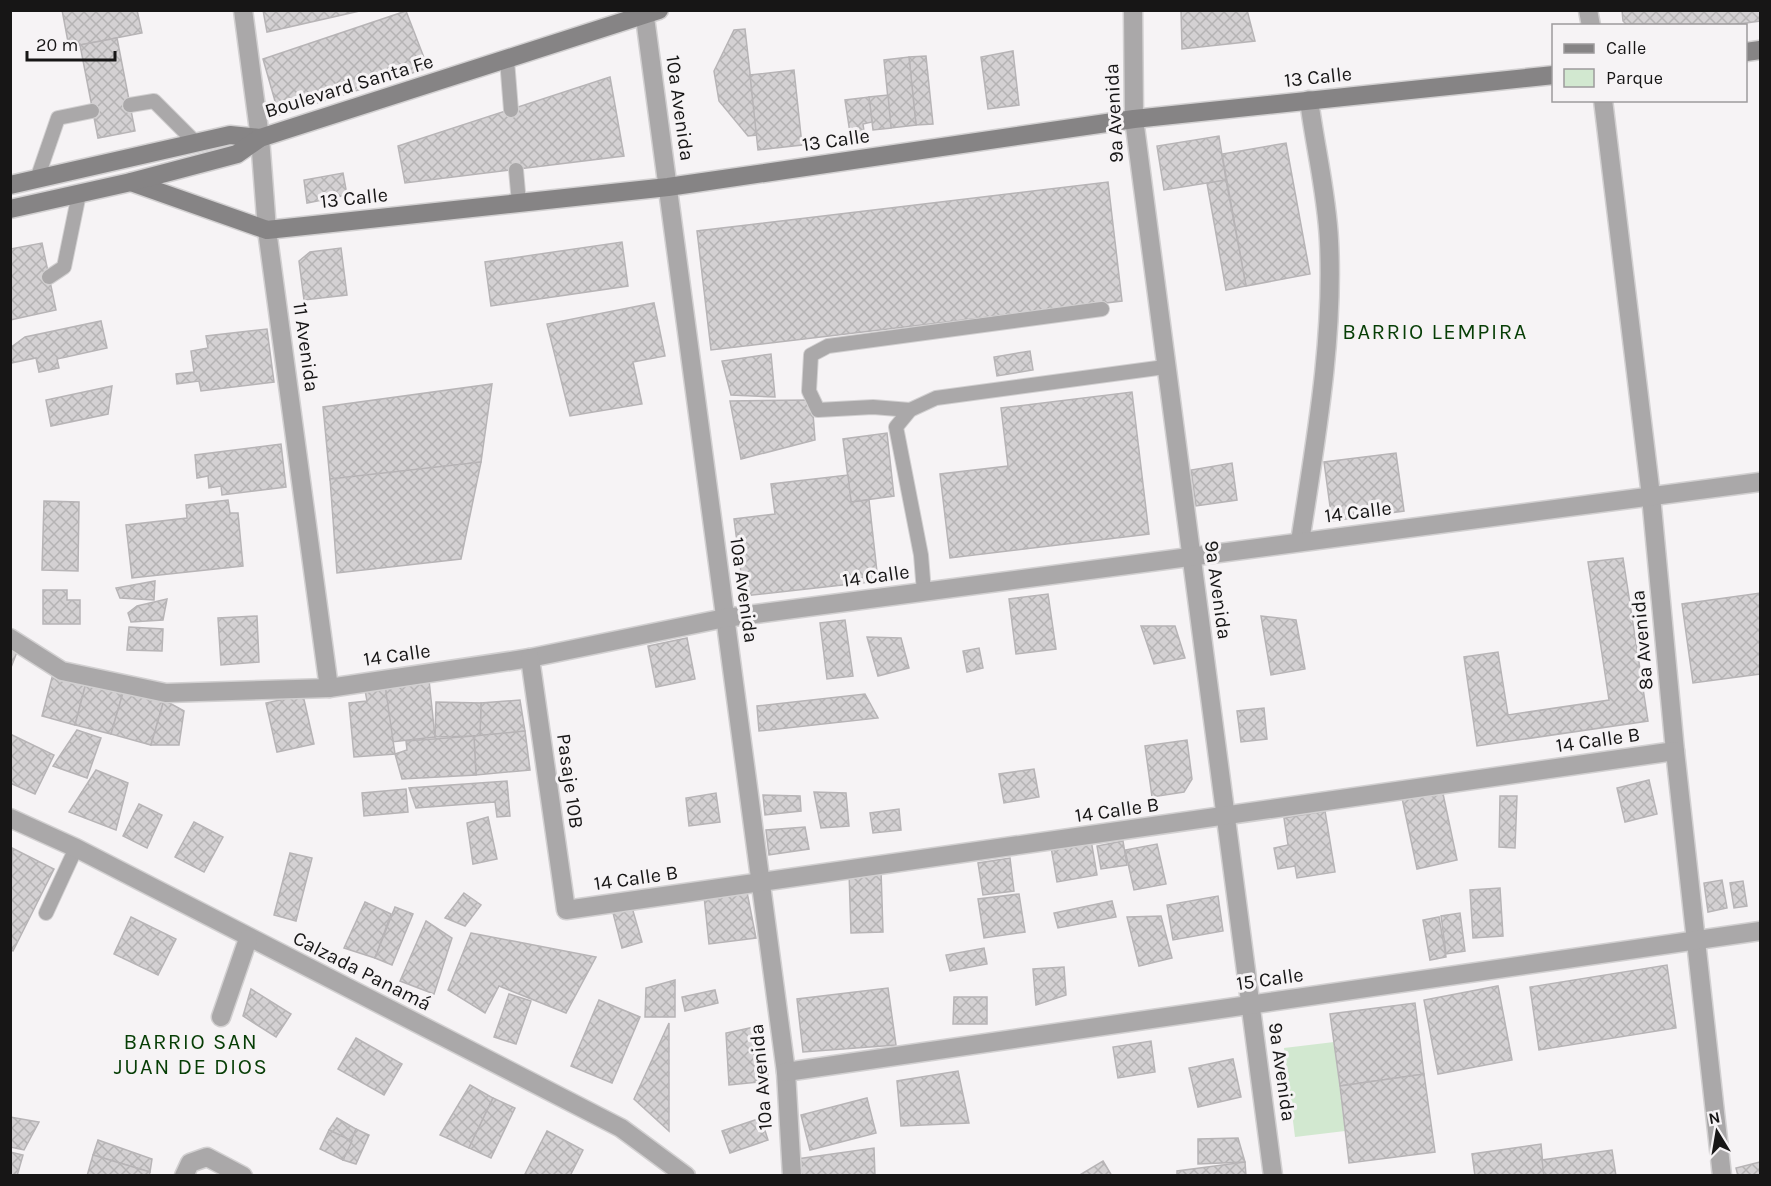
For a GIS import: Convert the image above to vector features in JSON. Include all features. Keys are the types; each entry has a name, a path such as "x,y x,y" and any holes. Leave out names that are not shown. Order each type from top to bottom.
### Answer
{"street":[{"name":"11 Avenida","path":"243,10 260,138 267,230 329,688"},
{"name":"9a Avenida","path":"1133,10 1134,119 1273,1176"},
{"name":"Boulevard Santa Fe","path":"10,184 230,135 260,138 507,60 649,12"},
{"name":"10a Avenida","path":"649,12 668,187 786,1072 792,1176"},
{"name":"13 Calle","path":"131,182 267,230 668,187 1134,119 1552,75"},
{"path":"1300,542 1321,399 1329,299 1329,239 1309,100"},
{"name":"8a Avenida","path":"1603,102 1651,496 1675,751 1722,1176"},
{"path":"10,209 131,182 237,154 260,138"},
{"name":"14 Calle","path":"10,638 62,671 166,693 329,688 530,658 725,618 1761,482"},
{"name":"Pasaje 10B","path":"530,658 566,910"},
{"name":"14 Calle B","path":"566,910 761,884 1675,751"},
{"name":"Calzada Panamá","path":"10,818 76,848 248,939 621,1128 686,1176"},
{"name":"15 Calle","path":"786,1072 1761,931"},
{"path":"221,1017 248,939"},
{"path":"186,1172 196,1159 207,1157 243,1176"}],"lane":[{"path":"507,60 511,110"},
{"path":"130,105 154,101 195,142"},
{"path":"37,179 58,118 92,111"},
{"path":"516,170 519,203"},
{"path":"49,277 64,267 80,194"},
{"path":"910,410 873,407 818,410 809,391 811,355 828,346 1101,309"},
{"path":"924,592 921,555 896,427 910,410 936,398 1165,367"},
{"path":"46,913 76,848"}],"green space":[{"path":"1334,1042 1345,1131 1295,1137 1284,1048"}],"building":[{"path":"62,10 137,10 142,33 69,47"},
{"path":"263,10 364,10 267,32"},
{"path":"1181,10 1247,10 1255,41 1182,49"},
{"path":"1622,10 1760,10 1760,21 1738,24 1626,24 1623,21"},
{"path":"406,11 428,68 279,115 263,59"},
{"path":"745,29 757,135 748,136 719,101 714,71 734,30"},
{"path":"117,38 135,131 98,138 80,45"},
{"path":"1013,51 1019,105 988,109 981,57"},
{"path":"926,56 933,124 916,125 909,57"},
{"path":"909,57 916,125 891,128 884,60"},
{"path":"794,70 802,145 758,150 750,75"},
{"path":"610,77 624,156 405,183 398,146"},
{"path":"888,95 891,128 873,130 869,97"},
{"path":"869,97 872,122 863,124 864,131 850,133 845,100"},
{"path":"1219,136 1226,180 1164,190 1157,146"},
{"path":"1286,143 1310,274 1246,286 1222,154"},
{"path":"343,173 347,195 307,203 304,180"},
{"path":"1226,180 1246,286 1226,290 1207,183"},
{"path":"1108,182 1122,301 711,350 697,231"},
{"path":"622,242 628,286 491,306 485,262"},
{"path":"42,243 56,310 10,320 10,249"},
{"path":"341,248 347,295 304,300 299,261 310,252"},
{"path":"654,303 665,356 633,362 642,404 570,416 547,324"},
{"path":"101,321 107,348 57,359 59,368 39,372 36,358 11,363 10,348 25,337"},
{"path":"267,329 274,382 201,391 199,381 177,384 176,374 194,372 191,351 208,348 206,336"},
{"path":"1030,351 1033,370 997,376 994,357"},
{"path":"771,354 775,397 731,395 722,361"},
{"path":"492,384 481,462 330,480 323,407"},
{"path":"112,386 108,414 51,426 46,400"},
{"path":"1132,392 1149,534 950,558 940,474 1008,466 1001,408"},
{"path":"812,400 815,440 741,459 730,401"},
{"path":"887,433 894,496 851,502 843,439"},
{"path":"281,444 286,487 222,495 221,486 209,488 208,476 197,478 195,455"},
{"path":"1396,453 1404,511 1332,521 1324,462"},
{"path":"481,462 461,559 337,573 330,479"},
{"path":"1232,463 1237,500 1196,506 1191,470"},
{"path":"848,475 851,502 869,500 878,581 744,596 734,519 775,514 771,484"},
{"path":"228,500 230,513 238,513 243,566 132,578 126,525 187,518 186,505"},
{"path":"44,501 79,502 78,571 42,570"},
{"path":"1623,558 1648,721 1477,746 1464,657 1498,652 1508,715 1609,700 1588,562"},
{"path":"155,581 154,600 120,598 116,588"},
{"path":"43,590 67,590 67,600 80,600 80,624 43,624"},
{"path":"1760,593 1760,674 1693,683 1682,604"},
{"path":"1048,594 1056,649 1016,654 1009,599"},
{"path":"167,599 163,620 131,622 128,613 137,606"},
{"path":"257,616 259,662 221,665 218,618"},
{"path":"1261,616 1296,620 1305,669 1271,675"},
{"path":"845,620 853,676 827,679 820,623"},
{"path":"1141,626 1175,626 1185,658 1154,664"},
{"path":"129,627 163,629 162,651 127,650"},
{"path":"867,637 901,638 909,668 878,676"},
{"path":"687,638 695,679 656,687 648,646"},
{"path":"979,648 983,668 967,672 963,651"},
{"path":"10,649 17,652 10,670"},
{"path":"54,670 87,679 75,725 42,716"},
{"path":"87,679 124,689 111,734 75,725"},
{"path":"429,680 435,737 391,742 385,685"},
{"path":"385,685 395,754 354,757 349,703 367,701 365,690"},
{"path":"124,689 164,700 151,745 111,734"},
{"path":"865,694 878,718 759,731 757,706"},
{"path":"303,695 314,744 277,752 266,703"},
{"path":"164,700 184,711 179,745 151,745"},
{"path":"520,700 525,731 480,736 481,703"},
{"path":"436,702 481,703 480,736 435,737"},
{"path":"1264,708 1267,739 1241,742 1237,711"},
{"path":"77,730 101,738 87,778 53,766"},
{"path":"525,731 530,770 476,775 474,736"},
{"path":"10,734 54,755 35,794 10,783"},
{"path":"474,736 476,775 402,779 395,754 407,750 406,741"},
{"path":"1187,740 1192,779 1184,792 1152,797 1145,746"},
{"path":"1034,769 1039,797 1004,803 999,774"},
{"path":"96,770 128,783 116,830 69,812"},
{"path":"1649,780 1657,814 1625,822 1617,788"},
{"path":"507,781 510,816 497,817 495,802 416,808 409,788"},
{"path":"406,789 408,812 364,816 362,793"},
{"path":"1442,789 1457,860 1417,869 1402,798"},
{"path":"814,792 846,793 849,826 821,828"},
{"path":"716,793 720,822 689,826 686,798"},
{"path":"763,795 800,796 801,811 765,815"},
{"path":"1500,796 1517,796 1515,848 1499,847"},
{"path":"139,804 162,815 147,848 123,836"},
{"path":"899,809 901,830 873,833 870,813"},
{"path":"1325,811 1335,872 1297,878 1295,866 1278,869 1274,848 1288,845 1284,818"},
{"path":"488,817 497,859 473,864 467,823"},
{"path":"194,822 223,837 204,872 175,857"},
{"path":"805,827 809,849 769,855 766,830"},
{"path":"1091,840 1097,875 1057,882 1051,847"},
{"path":"1123,841 1127,865 1101,869 1097,846"},
{"path":"1157,844 1166,884 1134,890 1125,850"},
{"path":"12,848 54,869 13,951 10,949"},
{"path":"290,853 312,858 296,921 274,915"},
{"path":"1010,858 1014,891 983,895 978,863"},
{"path":"881,870 883,932 851,933 849,872"},
{"path":"1722,880 1727,908 1708,912 1704,883"},
{"path":"1743,881 1747,906 1734,908 1730,883"},
{"path":"746,887 756,938 709,944 704,896"},
{"path":"1500,888 1503,936 1473,938 1470,890"},
{"path":"464,893 481,905 465,926 445,918"},
{"path":"1019,894 1025,932 984,938 978,899"},
{"path":"1218,896 1223,931 1173,940 1167,905"},
{"path":"1112,901 1116,917 1058,928 1054,913"},
{"path":"365,902 391,914 375,958 344,948"},
{"path":"631,904 642,942 622,948 612,909"},
{"path":"395,907 413,914 392,965 375,958"},
{"path":"1460,913 1465,951 1446,954 1441,916"},
{"path":"1161,916 1172,958 1139,966 1127,917"},
{"path":"131,917 176,939 158,975 114,954"},
{"path":"1439,917 1446,957 1430,960 1423,920"},
{"path":"426,921 452,938 434,994 400,981"},
{"path":"471,933 596,957 566,1013 499,986 485,1013 448,990"},
{"path":"984,948 987,964 950,971 946,955"},
{"path":"1667,965 1676,1028 1539,1050 1530,987"},
{"path":"1064,967 1066,995 1036,1005 1033,969"},
{"path":"675,980 675,1017 645,1017 646,988"},
{"path":"1498,986 1512,1060 1438,1074 1424,1000"},
{"path":"888,988 896,1045 803,1052 797,999"},
{"path":"251,989 291,1014 276,1037 243,1016"},
{"path":"715,990 718,1003 685,1011 682,997"},
{"path":"509,994 531,1001 516,1044 494,1037"},
{"path":"954,997 987,997 987,1024 953,1024"},
{"path":"599,1000 640,1017 612,1083 571,1066"},
{"path":"1415,1003 1424,1074 1340,1086 1330,1014"},
{"path":"669,1023 669,1131 634,1099"},
{"path":"759,1026 769,1081 729,1085 726,1033"},
{"path":"356,1038 402,1064 384,1095 338,1069"},
{"path":"1151,1041 1155,1072 1118,1078 1113,1047"},
{"path":"1233,1059 1241,1097 1198,1107 1189,1068"},
{"path":"958,1071 969,1123 901,1126 897,1081"},
{"path":"1424,1074 1435,1152 1349,1163 1340,1086"},
{"path":"470,1085 493,1098 469,1148 440,1135"},
{"path":"493,1098 515,1108 491,1158 469,1148"},
{"path":"867,1098 876,1133 810,1150 801,1115"},
{"path":"10,1117 39,1122 24,1150 10,1147"},
{"path":"337,1118 356,1129 352,1141 329,1130"},
{"path":"761,1118 768,1140 730,1153 722,1131"},
{"path":"356,1129 369,1135 356,1164 343,1160"},
{"path":"329,1130 352,1141 343,1160 320,1149"},
{"path":"547,1131 583,1150 570,1176 524,1176"},
{"path":"1238,1138 1245,1162 1198,1164 1198,1139"},
{"path":"98,1140 152,1159 150,1172 93,1155"},
{"path":"1541,1144 1544,1176 1475,1176 1472,1154"},
{"path":"874,1148 875,1176 800,1176 797,1159"},
{"path":"1612,1150 1616,1176 1544,1176 1542,1160"},
{"path":"10,1152 23,1155 17,1176 10,1176"},
{"path":"93,1155 150,1172 149,1176 87,1176"},
{"path":"1103,1161 1112,1176 1078,1176"},
{"path":"1245,1162 1246,1176 1177,1176 1177,1171"},
{"path":"1760,1162 1760,1176 1738,1176 1736,1168"}],"district":[{"name":"BARRIO LEMPIRA","path":"1435,332"},
{"name":"BARRIO SAN JUAN DE DIOS","path":"191,1054"}]}
